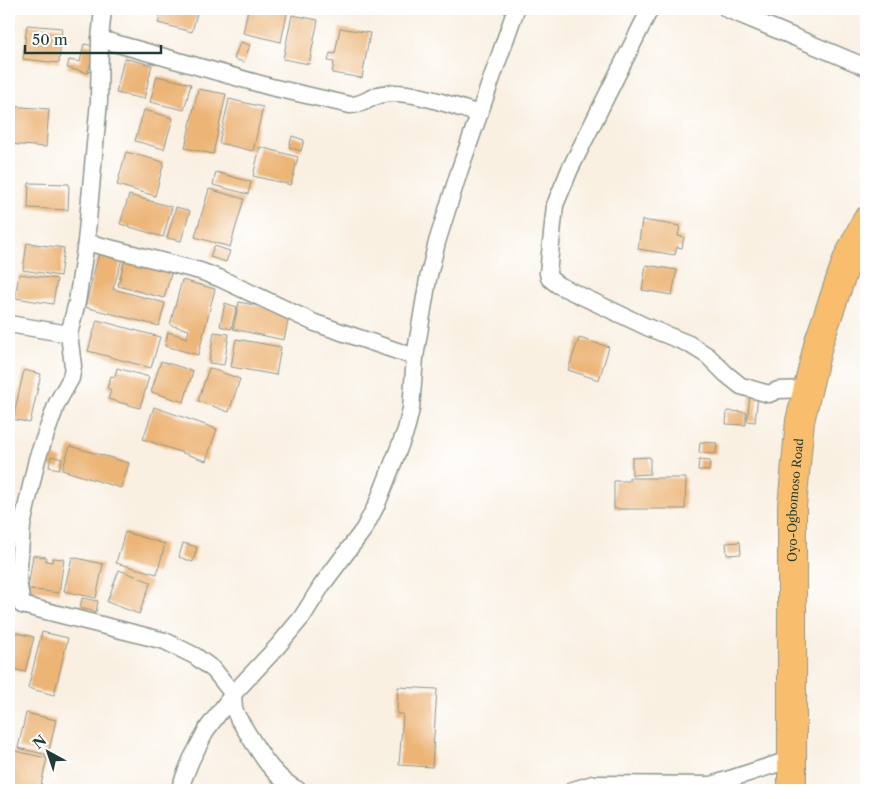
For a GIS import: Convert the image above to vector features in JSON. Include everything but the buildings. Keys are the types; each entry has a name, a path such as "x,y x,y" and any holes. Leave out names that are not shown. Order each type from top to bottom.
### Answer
{"highway":[{"name":"Oyo-Ogbomoso Road","path":"792,790 792,506 800,421 820,342 844,269 866,221"}],"street":[{"path":"103,9 100,39 99,101 86,242 70,334 73,366 71,378 57,403 37,459 22,526 15,610 165,641 195,656 214,670 234,694 234,709 238,718 276,776 298,790"},
{"path":"179,790 191,760 207,730 234,694 302,617 322,585 364,529 377,504 406,430 411,409 415,358 428,279 437,242 516,9"},
{"path":"650,9 570,169 555,205 549,278 558,285 647,327 689,344 708,356 741,386 769,394 778,390 808,389"},
{"path":"727,9 866,67"},
{"path":"100,39 271,87 350,105 360,105 382,94 403,94 435,100 479,114"},
{"path":"86,242 200,271 219,278 315,324 415,358"},
{"path":"9,324 70,334"},
{"path":"573,790 592,784 716,788 792,759"}]}
